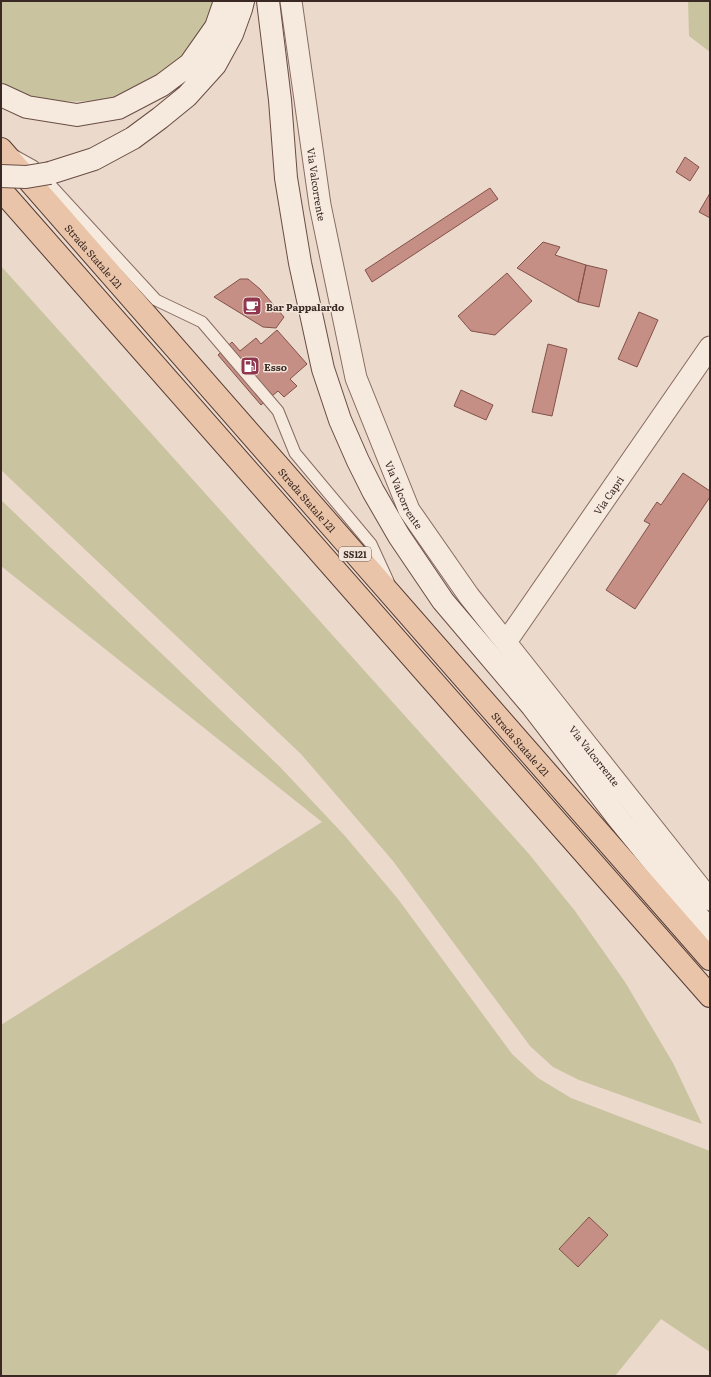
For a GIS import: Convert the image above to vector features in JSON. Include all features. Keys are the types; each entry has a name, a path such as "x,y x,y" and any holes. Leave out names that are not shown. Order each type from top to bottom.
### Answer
{"main road":[{"path":"1,95 27,106 48,111 77,115 118,108 162,86 190,64 216,27 225,1"},
{"path":"1,176 26,177 50,173 94,159 133,138 187,96 215,65 232,34 242,9 243,1"},
{"path":"268,1 280,100 286,178 300,263 323,369 340,420 358,461 398,536 443,601 532,706 618,818 710,931"},
{"name":"Strada Statale 121","path":"1,149 710,959"},
{"name":"SS121","path":"1,190 710,996"}],"street":[{"name":"Via Valcorrente","path":"291,1 320,205 356,378 410,510 469,596 710,900"},
{"name":"Via Capri","path":"506,642 710,347"}],"lane":[{"path":"1,149 33,166 156,300 202,322 278,411 295,453 371,544 398,603"}],"shaded area":[{"path":"1,1 215,1 206,28 194,43 167,69 144,86 116,97 99,100 64,101 31,96 15,90 1,82"},
{"path":"688,1 710,1 710,52 689,36"},
{"path":"1,266 529,854 575,911 625,982 673,1063 702,1124 579,1080 553,1067 530,1046 393,861 301,754 1,470"},
{"path":"1,500 280,767 345,836 398,899 512,1054 538,1078 571,1098 710,1151 710,1352 661,1319 615,1376 1,1376 1,1025 322,822 1,566"}],"building":[{"path":"685,157 699,167 690,181 676,172"},
{"path":"490,188 498,199 372,282 365,270"},
{"path":"710,193 710,218 699,212"},
{"path":"543,242 560,247 555,255 586,265 578,302 517,268"},
{"path":"586,265 607,270 599,307 578,302"},
{"path":"507,273 532,301 495,335 471,331 458,316"},
{"name":"Bar Pappalardo","path":"240,279 248,279 260,289 284,317 276,328 263,327 214,297"},
{"path":"639,312 658,320 637,367 618,359"},
{"path":"277,330 307,364 290,379 297,386 284,397 278,391 261,405 218,355 232,342 240,351 256,338 261,344"},
{"path":"548,344 567,349 552,416 532,412"},
{"path":"461,390 493,405 486,420 454,406"},
{"path":"683,473 710,491 710,497 635,609 606,590 650,524 644,521 657,502 661,505"},
{"path":"589,1217 608,1235 578,1267 559,1249"}],"place":[{"name":"Bar Pappalardo","path":"252,306"},
{"name":"Esso","path":"250,366"}]}
